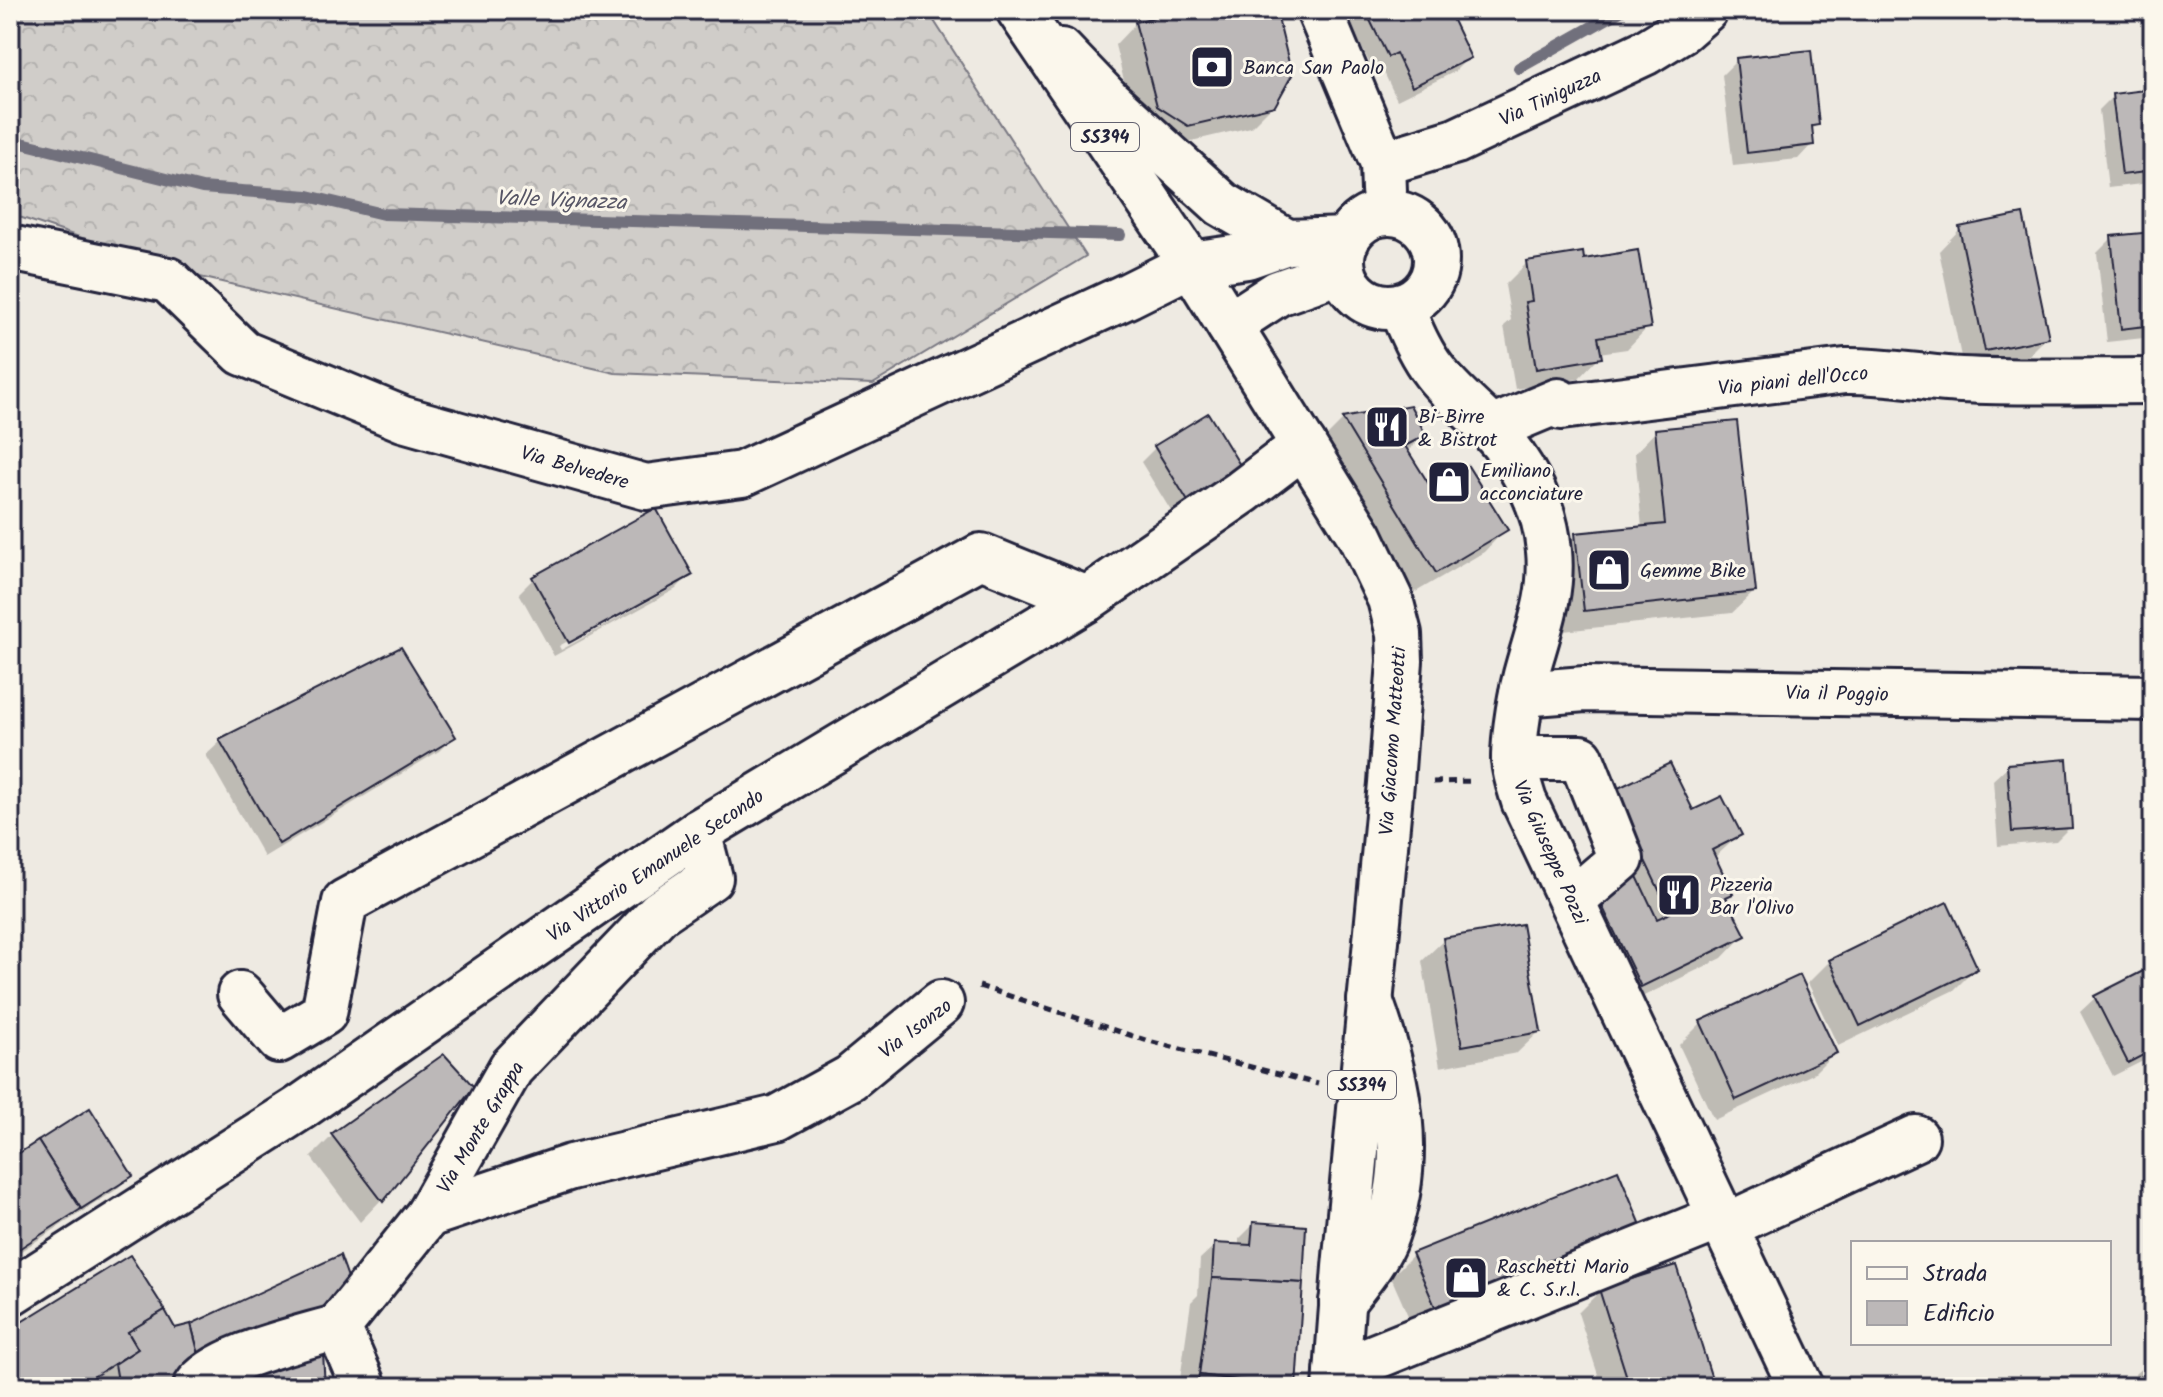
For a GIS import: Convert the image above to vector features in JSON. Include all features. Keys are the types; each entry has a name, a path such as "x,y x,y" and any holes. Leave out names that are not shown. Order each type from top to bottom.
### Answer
{"street":[{"path":"1020,10 1109,101 1222,204 1287,242 1345,255"},
{"name":"Via Giacomo Matteotti","path":"1020,10 1191,264 1360,536 1390,599 1399,634 1400,661 1391,783 1336,1380"},
{"path":"1319,10 1383,163 1385,213"},
{"name":"Via Tiniguzza","path":"1383,163 1456,141 1646,52 1682,30 1705,10"},
{"path":"1385,213 1401,214 1415,221 1427,231 1434,245 1436,261 1426,290 1400,306 1385,307 1371,303 1358,296 1348,284 1345,255 1356,226 1369,217 1385,213"},
{"name":"Via Belvedere","path":"10,248 168,280 243,353 403,419 646,487 742,474 1191,264 1247,256 1287,242"},
{"path":"1229,325 1345,255"},
{"name":"Via Giuseppe Pozzi","path":"1400,306 1418,346 1434,371 1512,454 1539,503 1549,550 1547,600 1522,694 1515,765 1524,801 1801,1387"},
{"name":"Via piani dell'Occo","path":"1491,429 1558,401 1561,407 1845,371 1873,371 1934,379 2153,381"},
{"name":"Via Vittorio Emanuele Secondo","path":"10,1293 300,1108 698,832 1087,599 1242,492 1304,445"},
{"path":"279,1040 324,1013 345,902 981,556 1087,599"},
{"name":"Via il Poggio","path":"1522,694 1585,689 2153,698"},
{"path":"1515,765 1581,758 1621,859 1572,901"},
{"name":"Via Monte Grappa","path":"338,1327 428,1215 511,1068 659,913 710,878 698,832"},
{"path":"240,994 279,1040 300,1108"},
{"name":"Via Isonzo","path":"428,1215 571,1167 777,1118 850,1078 941,1003"},
{"path":"1336,1380 1722,1222 1916,1138"},
{"path":"196,1387 200,1380 227,1361 338,1327 364,1387"}],"path":[{"path":"1391,783 1470,782 1515,765"},
{"name":"Via Isonzo","path":"941,1003 981,985 1145,1040 1329,1087"}],"green space":[{"path":"10,10 927,10 1086,256 873,384 615,373 200,277 10,214"}],"building":[{"path":"1182,10 1276,10 1292,75 1275,106 1188,126 1157,106 1135,22"},
{"path":"1365,10 1448,10 1471,58 1412,87 1396,53 1388,57"},
{"path":"1811,50 1819,125 1812,126 1814,145 1747,153 1736,58"},
{"path":"2153,89 2153,171 2122,175 2112,94"},
{"path":"2023,214 2049,338 1985,351 1959,227"},
{"path":"2153,232 2153,325 2121,329 2111,236"},
{"path":"1638,250 1651,328 1598,337 1602,358 1536,369 1525,302 1532,301 1526,261 1583,252 1584,259"},
{"path":"1410,405 1426,435 1405,446 1432,489 1468,466 1508,530 1436,573 1342,418"},
{"path":"1208,413 1243,470 1189,503 1154,446"},
{"path":"1737,421 1756,592 1584,611 1575,533 1665,524 1655,429"},
{"path":"656,508 693,575 569,643 532,577"},
{"path":"401,647 456,737 279,844 219,739"},
{"path":"2067,759 2072,828 2012,832 2007,764"},
{"path":"1670,763 1693,810 1722,796 1742,835 1712,850 1733,894 1726,897 1746,936 1641,987 1595,891 1635,872 1657,919 1670,913 1612,791"},
{"path":"1947,902 1978,969 1860,1026 1829,960"},
{"path":"1522,924 1541,1032 1462,1046 1443,938"},
{"path":"2153,966 2153,1050 2128,1063 2094,996"},
{"path":"1800,975 1837,1053 1736,1100 1700,1021"},
{"path":"444,1054 474,1087 383,1202 331,1134"},
{"path":"90,1108 133,1176 81,1209 38,1141"},
{"path":"38,1141 81,1209 14,1252 10,1246 10,1159"},
{"path":"1618,1170 1646,1237 1442,1323 1412,1253"},
{"path":"1253,1222 1306,1226 1303,1283 1212,1278 1214,1243 1251,1245"},
{"path":"130,1255 165,1310 128,1332 138,1349 77,1387 25,1387 10,1363 10,1329"},
{"path":"340,1255 351,1286 327,1311 200,1359 191,1324"},
{"path":"1676,1265 1713,1382 1699,1387 1630,1387 1599,1289"},
{"path":"1212,1278 1303,1283 1296,1387 1199,1375"},
{"path":"165,1310 175,1328 191,1324 200,1359 176,1387 119,1387 115,1364 138,1349 128,1332"},
{"path":"322,1336 325,1387 223,1387"},
{"path":"1199,1375 1235,1380 1235,1387 1196,1387"},
{"path":"1253,1382 1296,1387 1253,1387"}],"waterway":[{"path":"1519,68 1622,10"},
{"name":"Valle Vignazza","path":"10,140 202,188 308,196 383,214 1120,235"}],"place":[{"name":"Banca San Paolo","path":"1212,67"},
{"name":"Bi-Birre & Bistrot","path":"1387,427"},
{"name":"Emiliano acconciature","path":"1449,482"},
{"name":"Gemme Bike","path":"1609,570"},
{"name":"Pizzeria Bar l'Olivo","path":"1679,895"},
{"name":"Raschetti Mario & C. S.r.l.","path":"1466,1278"}]}
